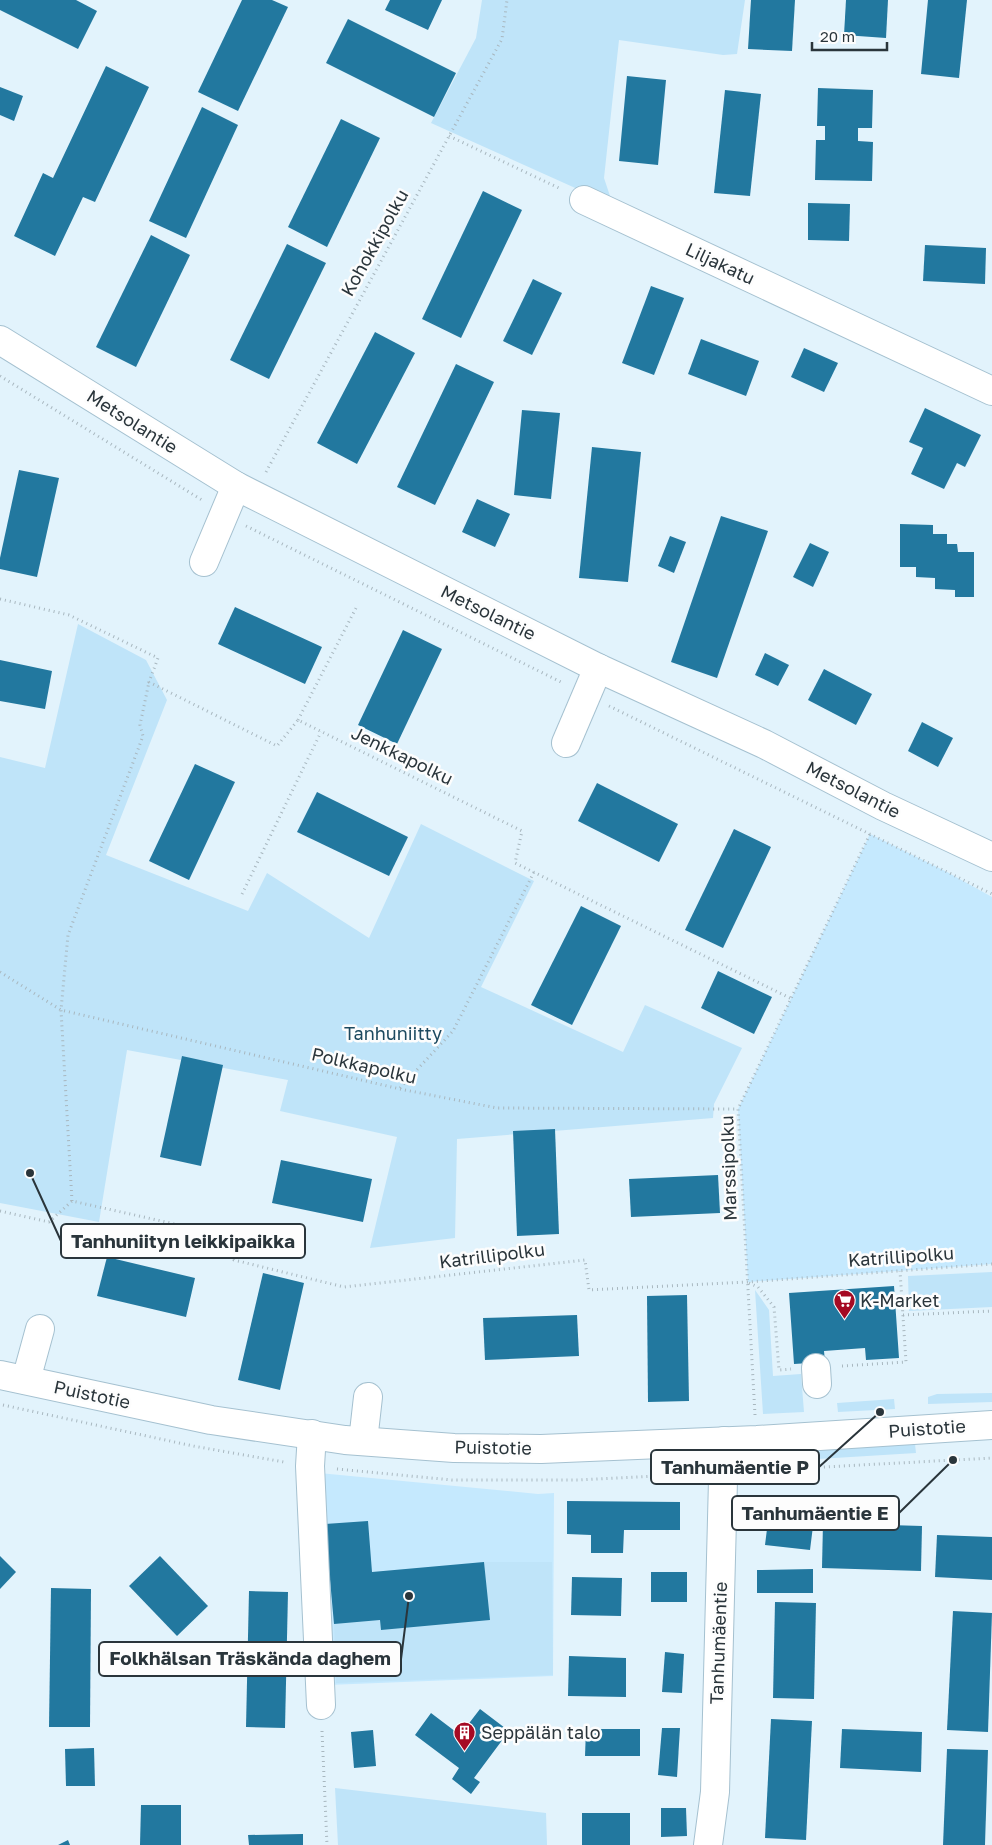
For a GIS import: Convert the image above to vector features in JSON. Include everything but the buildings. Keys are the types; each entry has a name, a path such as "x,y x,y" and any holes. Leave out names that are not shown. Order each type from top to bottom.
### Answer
{"street":[{"name":"Liljakatu","path":"584,200 992,390"},
{"name":"Metsolantie","path":"0,340 246,492 598,668 764,744 883,806 992,857"},
{"path":"204,562 246,492"},
{"path":"566,743 598,668"},
{"path":"26,1380 40,1329"},
{"name":"Puistotie","path":"0,1375 211,1420 363,1441 454,1448 541,1449 757,1440 992,1425"},
{"path":"363,1441 368,1397"},
{"path":"312,1434 310,1466 321,1705"},
{"name":"Tanhumäentie","path":"708,1845 715,1792 724,1441"}],"path":[{"name":"Kohokkipolku","path":"246,492 262,486 263,477 502,39 507,0"},
{"path":"449,136 584,200"},
{"path":"0,599 69,615 158,658 149,682 140,725 143,736 68,935 61,1010 72,1201 49,1222 0,1211"},
{"path":"149,682 277,746 298,720 356,608"},
{"name":"Jenkkapolku","path":"298,720 522,831 516,863 792,998"},
{"path":"242,894 321,732"},
{"name":"Marssipolku","path":"761,1470 757,1440 738,1109 883,806"},
{"path":"400,1089 453,1031 534,872"},
{"name":"Polkkapolku","path":"0,972 61,1010 400,1089 497,1108 738,1109"},
{"name":"Katrillipolku","path":"72,1201 215,1233 234,1260 344,1287 585,1260 589,1290 748,1282 992,1264"},
{"path":"748,1282 758,1287 774,1307 779,1370 817,1376 906,1362 900,1271"},
{"path":"903,1316 992,1311"},
{"path":"321,1705 327,1845"}],"shaded area":[{"path":"870,834 947,872 992,897 992,1264 748,1282 738,1109"},
{"path":"319,1473 538,1494 554,1493 553,1676 328,1685"}],"green space":[{"path":"482,0 745,0 737,54 723,55 619,40 604,178 613,205 431,123 476,38"},
{"name":"Tanhuniitty","path":"78,624 146,660 167,700 106,855 248,911 267,873 369,938 421,824 534,881 481,987 623,1052 645,1005 742,1048 714,1104 713,1118 457,1139 455,1238 370,1248 397,1137 280,1111 288,1080 127,1050 99,1222 0,1203 0,757 45,768"},
{"path":"992,1272 992,1307 909,1311 908,1276"},
{"path":"755,1290 769,1310 773,1376 801,1374 804,1412 763,1414"},
{"path":"992,1393 992,1402 928,1404 928,1397 937,1394"},
{"path":"894,1399 895,1409 838,1412 837,1403"},
{"path":"915,1444 916,1453 769,1462 769,1453"},
{"path":"484,1562 552,1562 553,1675 336,1683 334,1624 380,1620 381,1630 489,1620"},
{"path":"335,1788 546,1813 547,1845 338,1845"}],"place":[{"name":"Tanhuniityn leikkipaikka","path":"30,1173"},
{"name":"K-Market","path":"844,1320"},
{"name":"Tanhumäentie P","path":"880,1412"},
{"name":"Tanhumäentie E","path":"953,1460"},
{"name":"Folkhälsan Träskända daghem","path":"409,1596"},
{"name":"Seppälän talo","path":"465,1752"}]}
